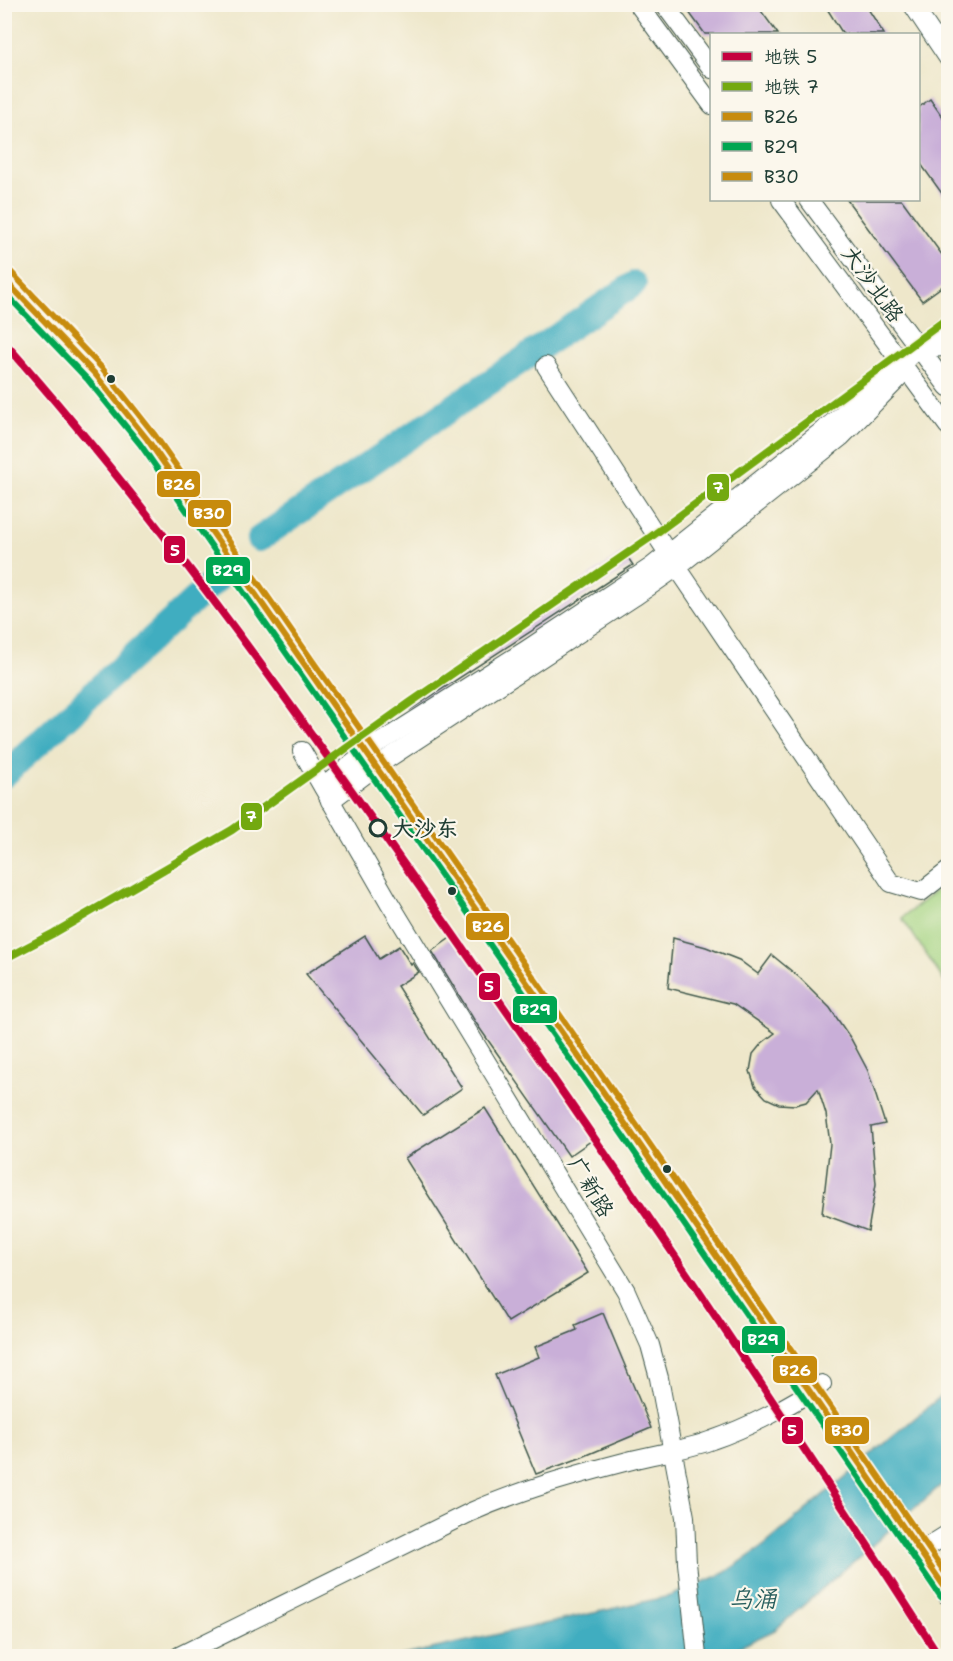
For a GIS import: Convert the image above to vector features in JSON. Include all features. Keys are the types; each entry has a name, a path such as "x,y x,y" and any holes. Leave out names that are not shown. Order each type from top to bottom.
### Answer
{"main road":[{"path":"4,258 81,335 147,416 262,577 376,756"},
{"path":"4,278 72,347 122,406 574,1024 911,1527 948,1592"},
{"path":"911,1527 940,1539 948,1567"}],"street":[{"path":"638,4 710,104"},
{"path":"664,4 710,68"},
{"path":"912,4 948,58"},
{"name":"大沙北路","path":"782,201 948,426"},
{"name":"大沙北路","path":"810,201 948,387"},
{"path":"327,794 376,756 599,602 673,560 841,437 919,348 948,327"},
{"path":"919,348 948,347"},
{"path":"546,366 673,560 891,883 921,892 948,871"},
{"name":"广新路","path":"302,751 395,912 626,1291 650,1346 659,1378 685,1517 687,1563 697,1656"},
{"path":"179,1656 471,1512 506,1497 713,1440 777,1411 816,1388"}],"green space":[{"path":"948,881 948,987 902,918"}],"water":[{"name":"乌涌","path":"948,1390 948,1479 775,1630 720,1656 400,1656 670,1596 724,1573 761,1548"}],"building":[{"path":"683,4 756,4 777,33 710,33 705,34"},
{"path":"824,4 865,4 883,33 842,33"},
{"path":"930,99 948,125 948,202 920,163 920,106"},
{"path":"848,201 903,201 948,263 948,282 922,301"},
{"path":"624,552 633,565 410,710 405,702"},
{"path":"456,934 598,1136 569,1156 476,1023 432,951"},
{"path":"365,936 379,959 399,946 411,965 413,963 419,972 397,986 462,1088 423,1115 306,974"},
{"path":"673,938 706,947 739,960 758,974 772,955 800,978 830,1008 851,1039 868,1071 885,1124 871,1127 876,1184 868,1231 822,1214 830,1144 826,1114 818,1089 806,1102 795,1105 779,1104 766,1098 755,1086 750,1071 753,1054 775,1033 733,1004 668,988"},
{"path":"485,1108 588,1273 508,1322 405,1158"},
{"path":"603,1313 651,1428 536,1474 495,1375 539,1357 535,1347 577,1330 575,1325"}],"waterway":[{"path":"259,539 634,284"},
{"path":"4,775 216,580"}],"metro line":[{"name":"7","path":"4,959 54,933 232,830 411,702 648,539 948,318"},
{"name":"5","path":"4,342 123,483 180,556 344,779 637,1200 820,1472 939,1656"}],"transit line":[{"name":"B30","path":"11,272 102,368 154,434 611,1088 948,1577"},
{"name":"B26","path":"4,279 95,374 147,439 604,1093 948,1592"},
{"name":"B29","path":"4,292 88,380 140,444 597,1098 941,1597"}],"place":[{"name":"大沙东","path":"378,828"}]}
